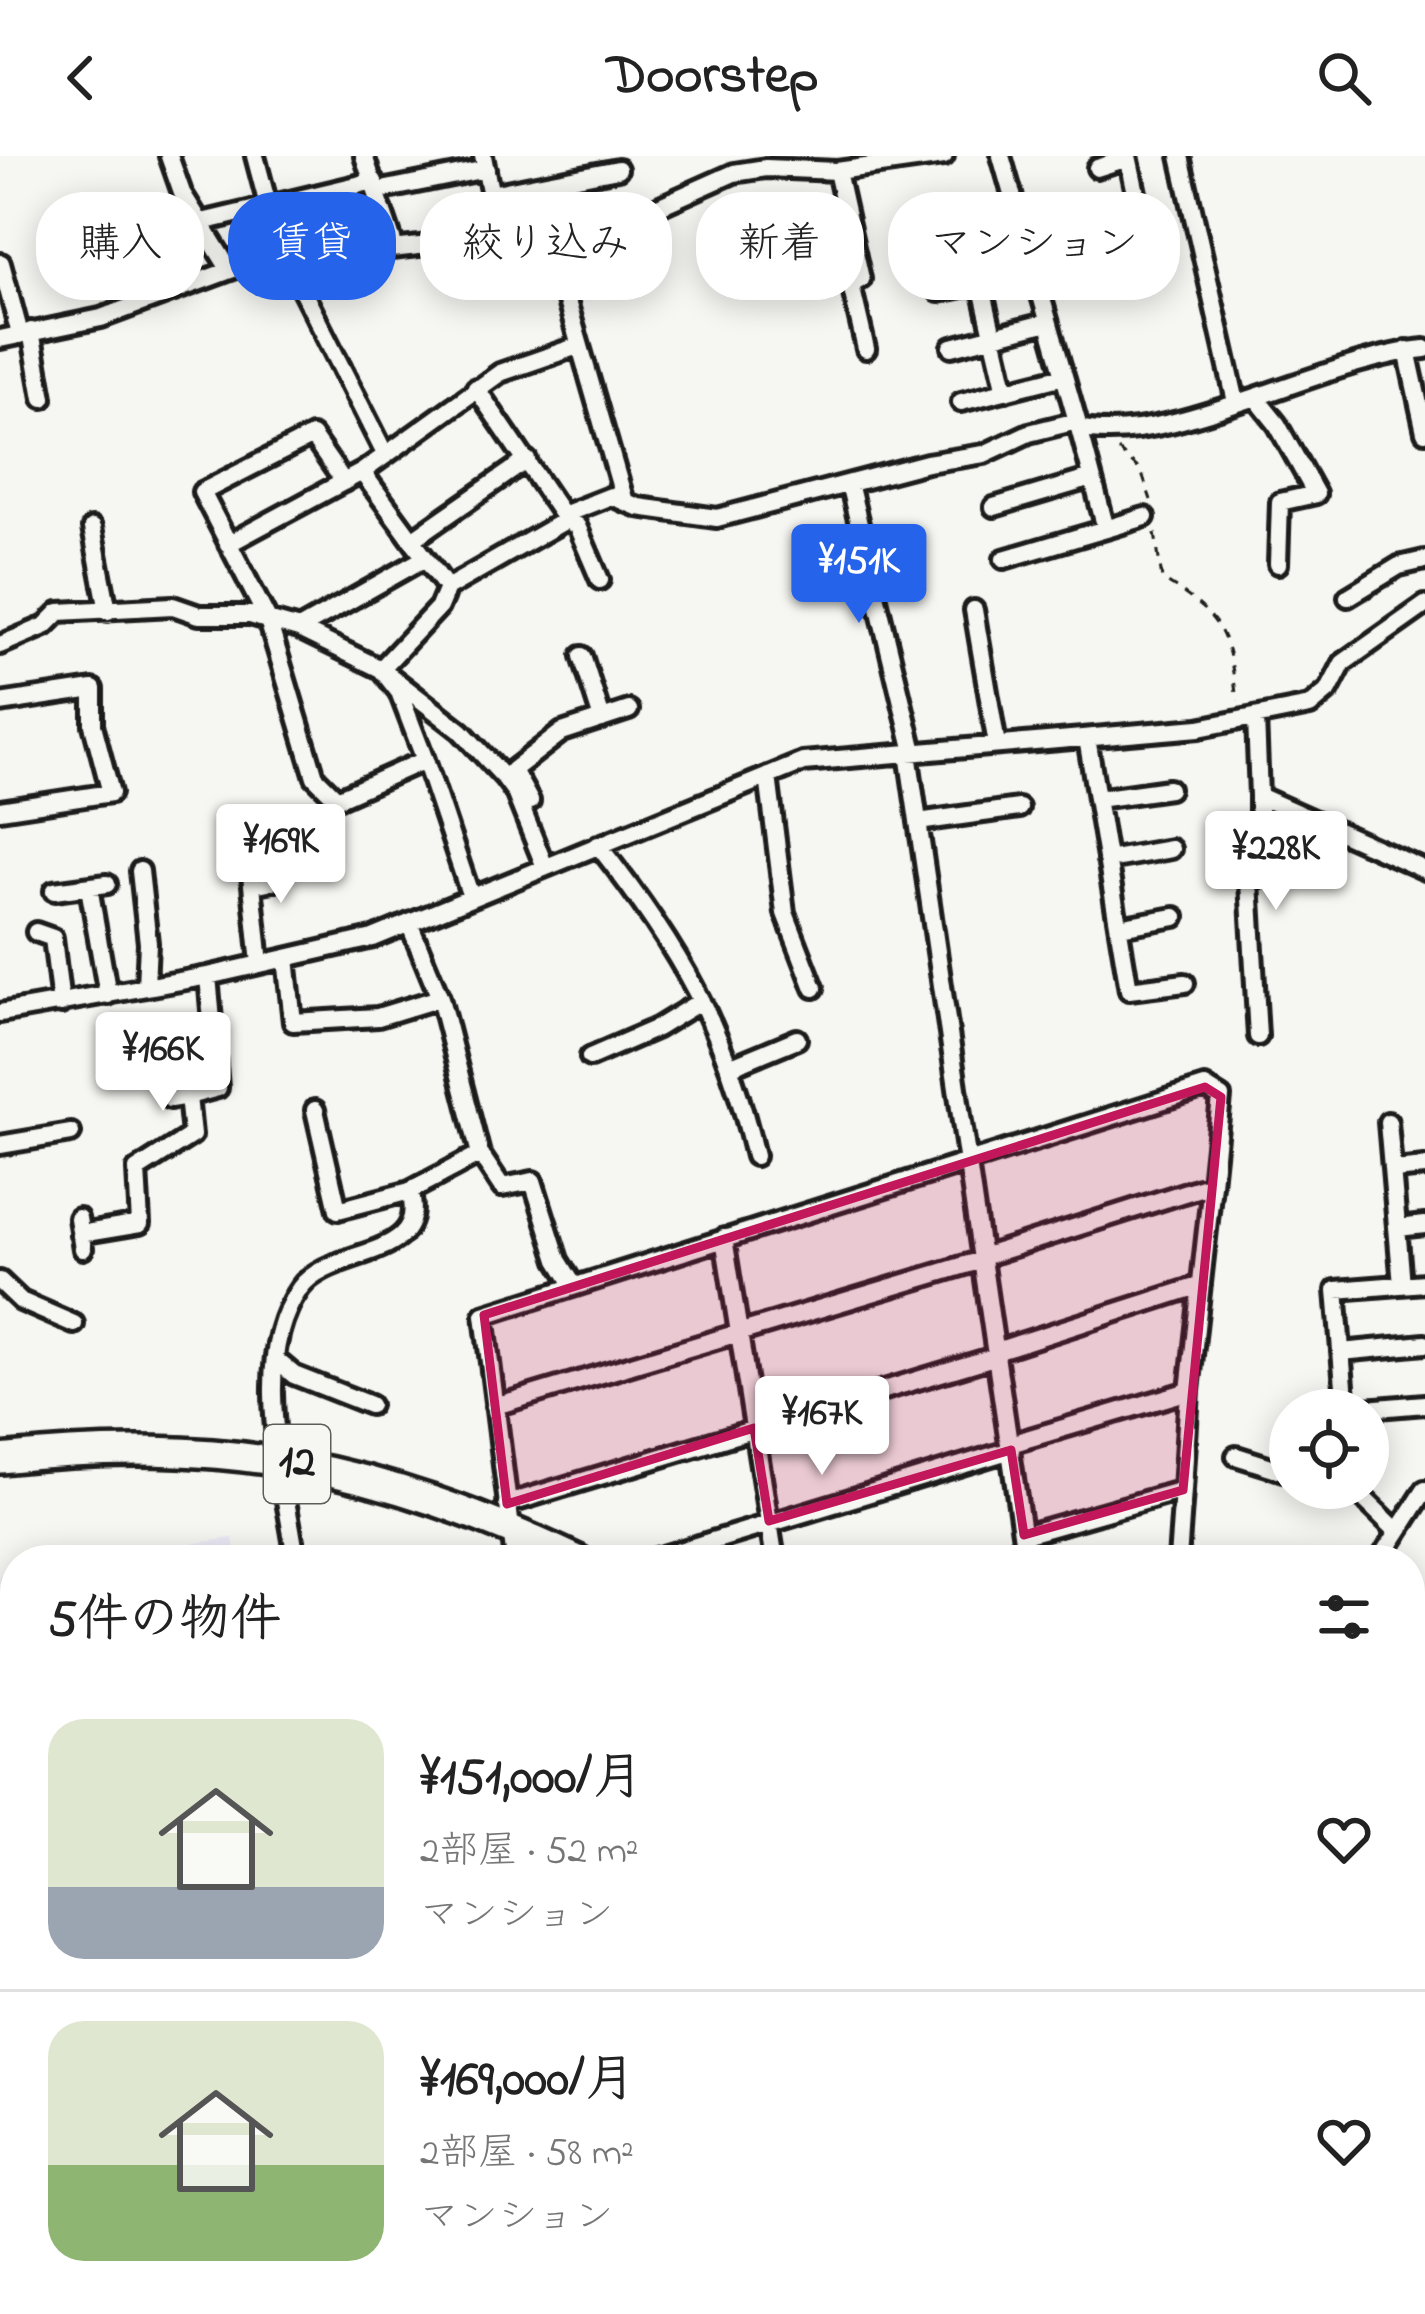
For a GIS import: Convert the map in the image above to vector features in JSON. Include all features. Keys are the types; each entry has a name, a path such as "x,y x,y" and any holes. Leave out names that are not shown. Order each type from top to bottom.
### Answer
{"main road":[{"name":"12","path":"0,1459 145,1449 283,1461 509,1516 554,1545"}],"street":[{"path":"169,156 181,192"},
{"path":"255,156 265,192"},
{"path":"364,156 377,192"},
{"path":"672,198 732,165 837,171 944,156"},
{"path":"1001,156 1011,192"},
{"path":"1180,156 1236,402"},
{"path":"1097,168 1128,157 1136,192"},
{"path":"341,192 485,162 491,192"},
{"path":"501,192 618,169"},
{"path":"837,171 861,279 851,285 866,349"},
{"path":"204,225 228,267"},
{"path":"2,262 43,398"},
{"path":"0,339 100,318 228,269"},
{"path":"307,300 384,452"},
{"path":"565,300 626,502"},
{"path":"985,300 1006,391"},
{"path":"1042,300 1106,529"},
{"path":"952,347 1048,322"},
{"path":"228,544 362,472 500,373 578,346"},
{"path":"381,669 439,607 446,588 610,496 717,518 850,487 927,463 984,454 1029,433 1078,424 1108,435 1256,398 1356,359 1416,349 1425,432"},
{"path":"961,402 1064,376"},
{"path":"476,388 577,526 600,580"},
{"path":"1256,398 1316,494 1280,502 1278,564"},
{"path":"344,482 312,436 202,492 268,620 315,777 338,799 425,760"},
{"path":"412,540 527,460"},
{"path":"362,472 446,588"},
{"path":"994,507 1092,478"},
{"path":"850,487 911,752 1025,1545"},
{"path":"1004,559 1145,517"},
{"path":"92,528 108,611"},
{"path":"298,628 425,558"},
{"path":"1348,597 1399,566 1425,560"},
{"path":"0,1013 208,976 410,923 803,762 1087,738 1248,719 1310,706 1329,690 1342,663 1425,604"},
{"path":"0,645 45,626 59,612 173,606 199,615 268,620 298,628 381,669 461,731 515,792 550,865"},
{"path":"974,610 997,745"},
{"path":"582,656 602,718"},
{"path":"381,669 399,692 471,897"},
{"path":"0,703 93,688 93,725 111,793 0,810"},
{"path":"550,865 513,770 562,732 628,710"},
{"path":"1248,719 1259,796 1259,878 1249,882 1258,1036"},
{"path":"1087,738 1130,990 1185,983"},
{"path":"768,776 785,913 814,988"},
{"path":"1097,799 1169,789"},
{"path":"1259,796 1425,870"},
{"path":"918,822 1019,808"},
{"path":"598,845 658,922 700,1000 732,1066 755,1156"},
{"path":"1107,860 1171,849"},
{"path":"249,855 260,964"},
{"path":"140,871 148,943 146,986"},
{"path":"253,886 273,881"},
{"path":"55,891 98,886 108,995"},
{"path":"1119,927 1175,917"},
{"path":"410,923 440,998 480,1154 502,1187 532,1181 554,1248 574,1286"},
{"path":"36,932 53,938 61,1004"},
{"path":"286,958 293,1022 378,1017 440,998"},
{"path":"80,1234 140,1224 137,1170 192,1135 179,1098 226,1086 208,976"},
{"path":"590,1057 657,1028 700,1000"},
{"path":"732,1066 797,1039"},
{"path":"513,1545 484,1315 1205,1087 1221,1097 1189,1391 1179,1545"},
{"path":"315,1110 338,1210 410,1191 480,1154"},
{"path":"1388,1122 1402,1285"},
{"path":"0,1145 71,1133"},
{"path":"1394,1169 1425,1167"},
{"path":"495,1406 1212,1184"},
{"path":"294,1545 276,1360 283,1320 301,1286 316,1272 396,1241 410,1230 416,1212 410,1191"},
{"path":"1398,1228 1425,1225"},
{"path":"724,1238 773,1545"},
{"path":"0,1281 21,1301 74,1324"},
{"path":"1347,1389 1336,1291 1425,1283"},
{"path":"509,1516 754,1428 1201,1286"},
{"path":"1342,1352 1425,1344"},
{"path":"276,1360 294,1375 370,1405"},
{"path":"696,1545 1189,1391"},
{"path":"1389,1406 1425,1403"},
{"path":"1236,1456 1269,1466"},
{"path":"1031,1545 1183,1490"},
{"path":"1388,1545 1425,1490"},
{"path":"1371,1509 1396,1530"}],"path":[{"path":"1108,435 1148,484 1162,579 1208,608 1225,632 1248,719"}],"highlighted area":[{"path":"1205,1087 1221,1097 1183,1490 1024,1535 1011,1450 769,1521 754,1428 507,1504 484,1315"}],"shaded area":[{"path":"233,1538 234,1545 182,1545"}]}
